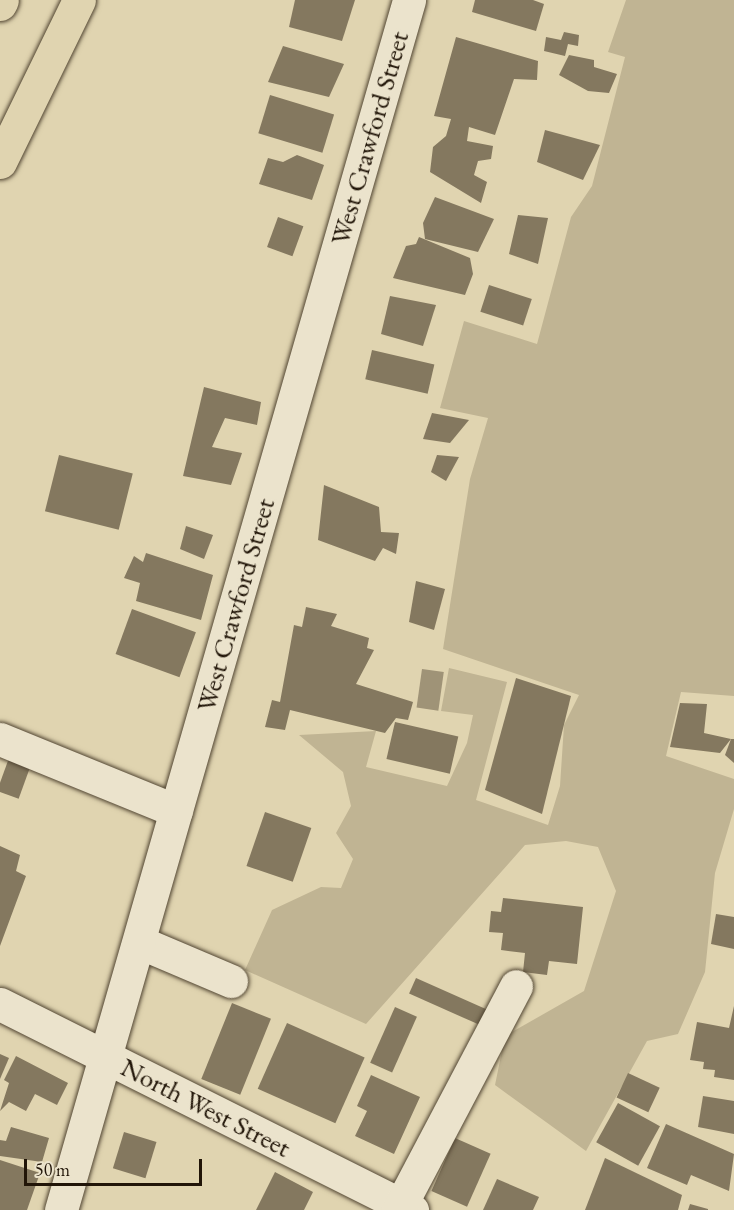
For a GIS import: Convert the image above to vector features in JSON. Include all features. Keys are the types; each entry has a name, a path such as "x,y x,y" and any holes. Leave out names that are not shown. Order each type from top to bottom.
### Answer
{"highway":[{"path":"0,162 79,0"}],"street":[{"name":"West Crawford Street","path":"61,1210 409,0"},
{"path":"0,739 176,811"},
{"path":"139,942 231,981"},
{"path":"404,1208 516,986"},
{"name":"North West Street","path":"0,1004 404,1208"}],"shaded area":[{"path":"626,0 734,0 734,696 681,692 666,756 734,779 734,809 715,873 705,972 678,1034 647,1041 586,1151 495,1085 505,1036 584,991 616,891 598,847 566,841 525,845 366,1024 245,970 272,910 321,887 341,888 353,859 336,833 351,806 343,772 299,735 376,731 366,767 447,786 467,743 473,715 441,711 449,668 507,682 476,800 548,825 560,786 564,725 579,695 443,649 470,479 488,418 440,408 464,321 537,344 571,217 592,186 625,57 608,52"},
{"path":"422,669 444,672 438,711 417,708"}],"building":[{"path":"295,0 355,0 342,41 289,27"},
{"path":"475,0 533,0 544,4 536,31 472,12"},
{"path":"564,32 579,35 578,46 568,44 565,56 544,51 546,37 561,40"},
{"path":"456,37 538,61 537,80 514,79 495,135 469,127 467,141 493,146 491,159 478,161 474,175 487,182 481,203 430,172 433,147 446,136 451,119 434,116"},
{"path":"283,46 344,64 329,97 268,82"},
{"path":"569,55 594,60 594,67 617,74 609,93 588,91 559,75"},
{"path":"270,95 334,115 322,153 258,133"},
{"path":"545,130 600,145 583,180 537,162"},
{"path":"297,155 324,165 312,200 259,184 268,158 283,162"},
{"path":"435,197 494,219 478,252 425,239 423,223"},
{"path":"518,215 548,218 538,264 509,254"},
{"path":"278,217 303,226 292,256 267,247"},
{"path":"419,237 470,258 473,274 465,295 393,278 406,246 416,244"},
{"path":"489,285 532,299 523,326 480,312"},
{"path":"390,296 436,305 423,346 381,334"},
{"path":"372,350 434,364 428,394 365,379"},
{"path":"204,387 261,402 257,425 225,418 212,447 242,453 231,485 183,476"},
{"path":"432,413 469,420 450,443 423,439"},
{"path":"59,455 133,473 119,530 45,511"},
{"path":"437,455 459,457 446,481 431,472"},
{"path":"324,485 379,507 381,532 399,533 396,554 383,548 375,561 318,540"},
{"path":"186,526 213,535 204,559 180,549"},
{"path":"146,553 213,575 201,620 136,601 140,583 124,578 134,556 143,562"},
{"path":"416,581 445,589 434,630 409,622"},
{"path":"306,607 337,614 331,626 369,638 367,648 374,650 356,684 413,702 408,720 396,718 385,733 290,710 285,730 265,727 272,700 280,702 294,625 302,627"},
{"path":"132,609 196,632 179,677 116,654"},
{"path":"516,678 571,696 542,814 485,790"},
{"path":"680,703 707,704 704,733 731,739 720,753 670,747"},
{"path":"395,722 458,737 450,774 386,759"},
{"path":"731,739 734,739 734,763 725,755"},
{"path":"9,758 31,766 19,799 0,792 0,783"},
{"path":"265,812 311,828 293,882 246,866"},
{"path":"0,846 20,855 16,871 26,876 0,946"},
{"path":"503,898 583,907 577,964 549,961 547,975 523,972 525,953 501,950 503,933 489,932 491,911 501,912"},
{"path":"716,914 734,917 734,949 711,944"},
{"path":"416,978 486,1009 479,1025 409,994"},
{"path":"232,1003 271,1019 240,1095 201,1079"},
{"path":"734,1006 734,1080 714,1077 715,1070 703,1069 704,1062 690,1060 697,1022 729,1028"},
{"path":"395,1007 417,1017 392,1072 370,1063"},
{"path":"287,1023 365,1058 335,1123 258,1089"},
{"path":"0,1054 9,1058 0,1079"},
{"path":"16,1056 68,1083 57,1105 35,1094 26,1111 9,1102 0,1111 9,1083 4,1080"},
{"path":"628,1073 660,1088 648,1112 617,1097"},
{"path":"371,1075 420,1097 394,1154 355,1136 367,1111 357,1106"},
{"path":"703,1096 734,1101 734,1134 698,1127"},
{"path":"618,1103 660,1126 638,1166 596,1142"},
{"path":"666,1124 734,1154 729,1191 691,1175 687,1185 647,1168"},
{"path":"11,1127 49,1138 42,1162 0,1156 0,1140 6,1141"},
{"path":"124,1132 157,1142 145,1178 113,1168"},
{"path":"455,1138 491,1154 467,1207 431,1191"},
{"path":"605,1158 682,1195 678,1210 585,1210"},
{"path":"0,1160 40,1173 27,1210 0,1210"},
{"path":"275,1172 313,1192 304,1210 256,1210"},
{"path":"497,1179 539,1197 533,1210 483,1210"},
{"path":"690,1204 708,1209 708,1210 688,1210"}]}
